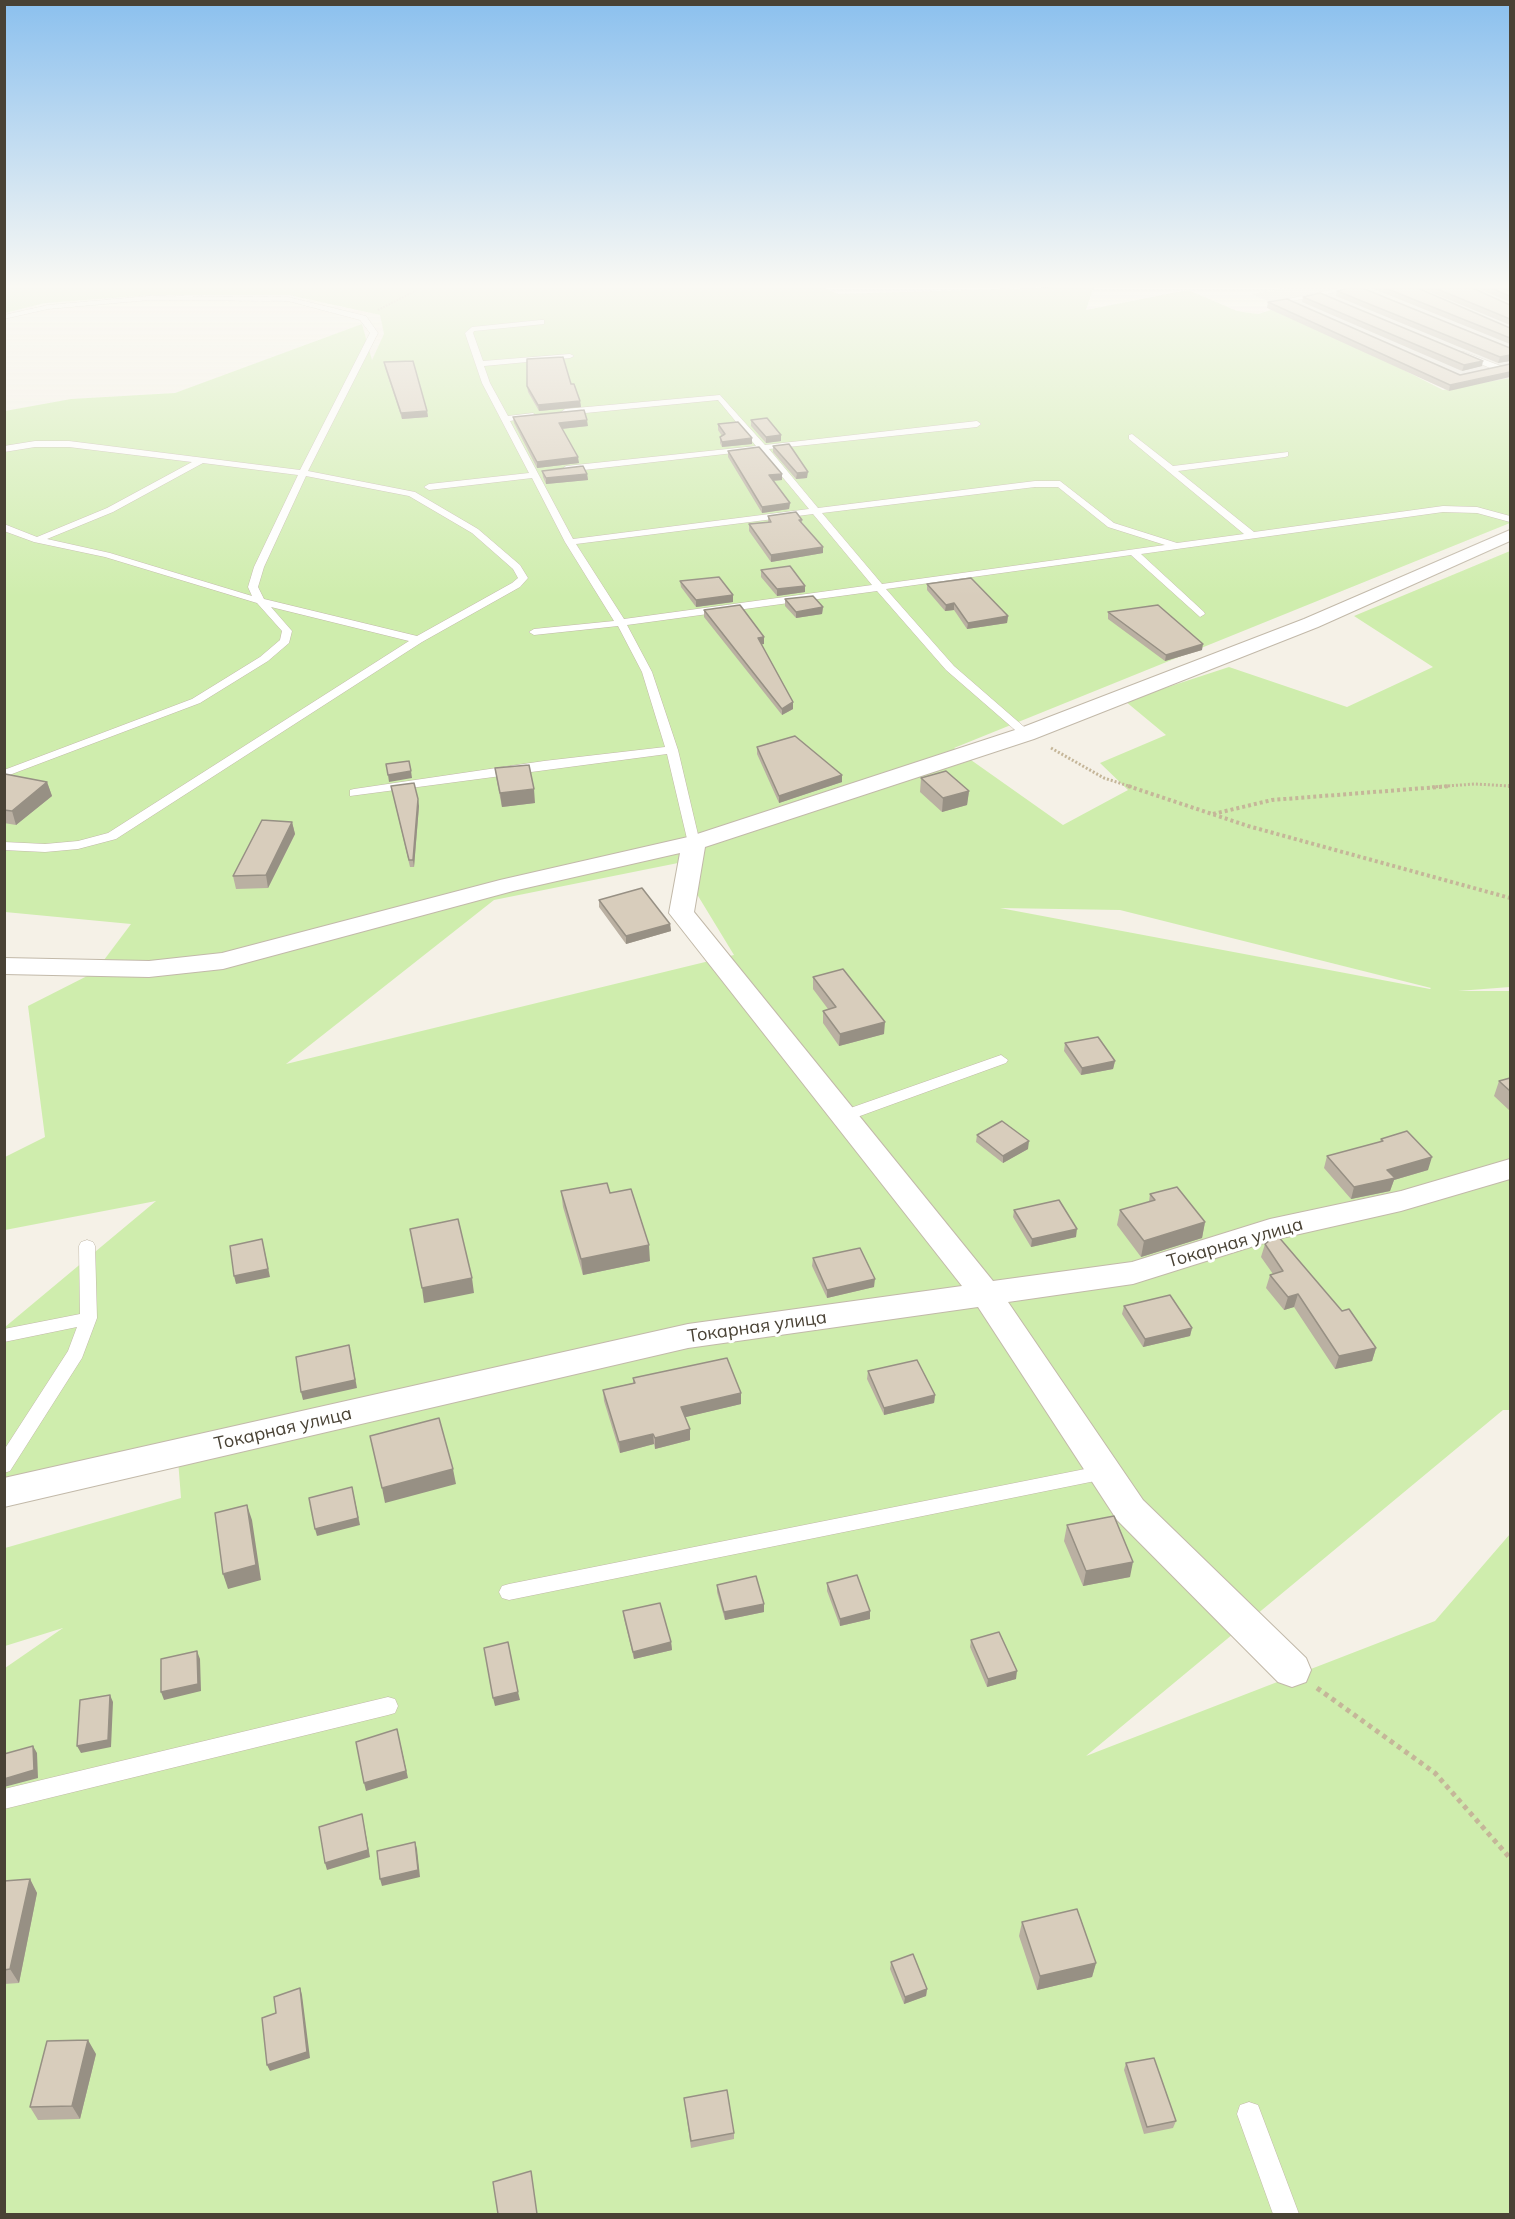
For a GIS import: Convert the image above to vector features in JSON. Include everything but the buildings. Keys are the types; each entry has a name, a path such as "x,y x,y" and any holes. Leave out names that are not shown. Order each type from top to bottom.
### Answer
{"street":[{"path":"4,966 149,969 223,961 509,885 694,843 1026,735 1311,623 1510,535"},
{"path":"694,843 681,913 986,1294 1130,1510 1292,1670"},
{"name":"Токарная улица","path":"4,1493 688,1336 1132,1273 1269,1230 1401,1201 1510,1169"}],"lane":[{"path":"4,774 196,701 264,659 285,641 287,631 258,599 253,587 259,567 345,390"},
{"path":"489,390 538,473 570,542 621,623 647,672 672,750 694,843"},
{"path":"553,414 720,397 950,668 1026,735"},
{"path":"505,419 541,415"},
{"path":"557,470 977,424"},
{"path":"1132,437 1251,535"},
{"path":"4,449 35,444 69,444 303,473 412,494 475,531 517,567 523,578 516,585 418,640 112,836 78,845 45,848 4,846"},
{"path":"1171,469 1285,454"},
{"path":"37,540 110,510 200,461"},
{"path":"429,488 538,473"},
{"path":"570,542 1035,484 1060,484 1111,525 1178,545"},
{"path":"534,632 621,623 1443,509 1477,510 1510,519"},
{"path":"4,527 37,540 107,555 233,594 418,640"},
{"path":"1133,552 1200,614"},
{"path":"354,793 544,765 672,750"},
{"path":"844,1116 1001,1060"},
{"path":"4,1466 76,1353 89,1318 87,1246"},
{"path":"4,1336 89,1318"},
{"path":"509,1592 1105,1473"},
{"path":"4,1799 388,1706"},
{"path":"1249,2114 1286,2214"}],"path":[{"path":"1026,735 1104,778 1212,814 1510,898"},
{"path":"1212,814 1272,800 1475,784 1510,786"},
{"path":"1292,1670 1435,1773 1510,1858"}],"green space":[{"path":"184,390 1510,390 1510,523 954,748 1063,825 1128,790 1100,763 1166,735 1125,701 1229,667 1347,707 1433,667 1354,616 1510,551 1510,987 1458,991 1510,991 1510,1410 1503,1410 1086,1756 1435,1621 1510,1534 1510,2214 5,2214 5,1668 63,1628 5,1646 5,1548 181,1498 177,1447 5,1478 5,1327 156,1201 5,1230 5,1157 45,1137 28,1006 95,972 131,924 5,912 5,411 71,399 175,393","holes":["678,863 734,955 286,1064 494,900","1000,908 1120,910 1431,988"]}]}
